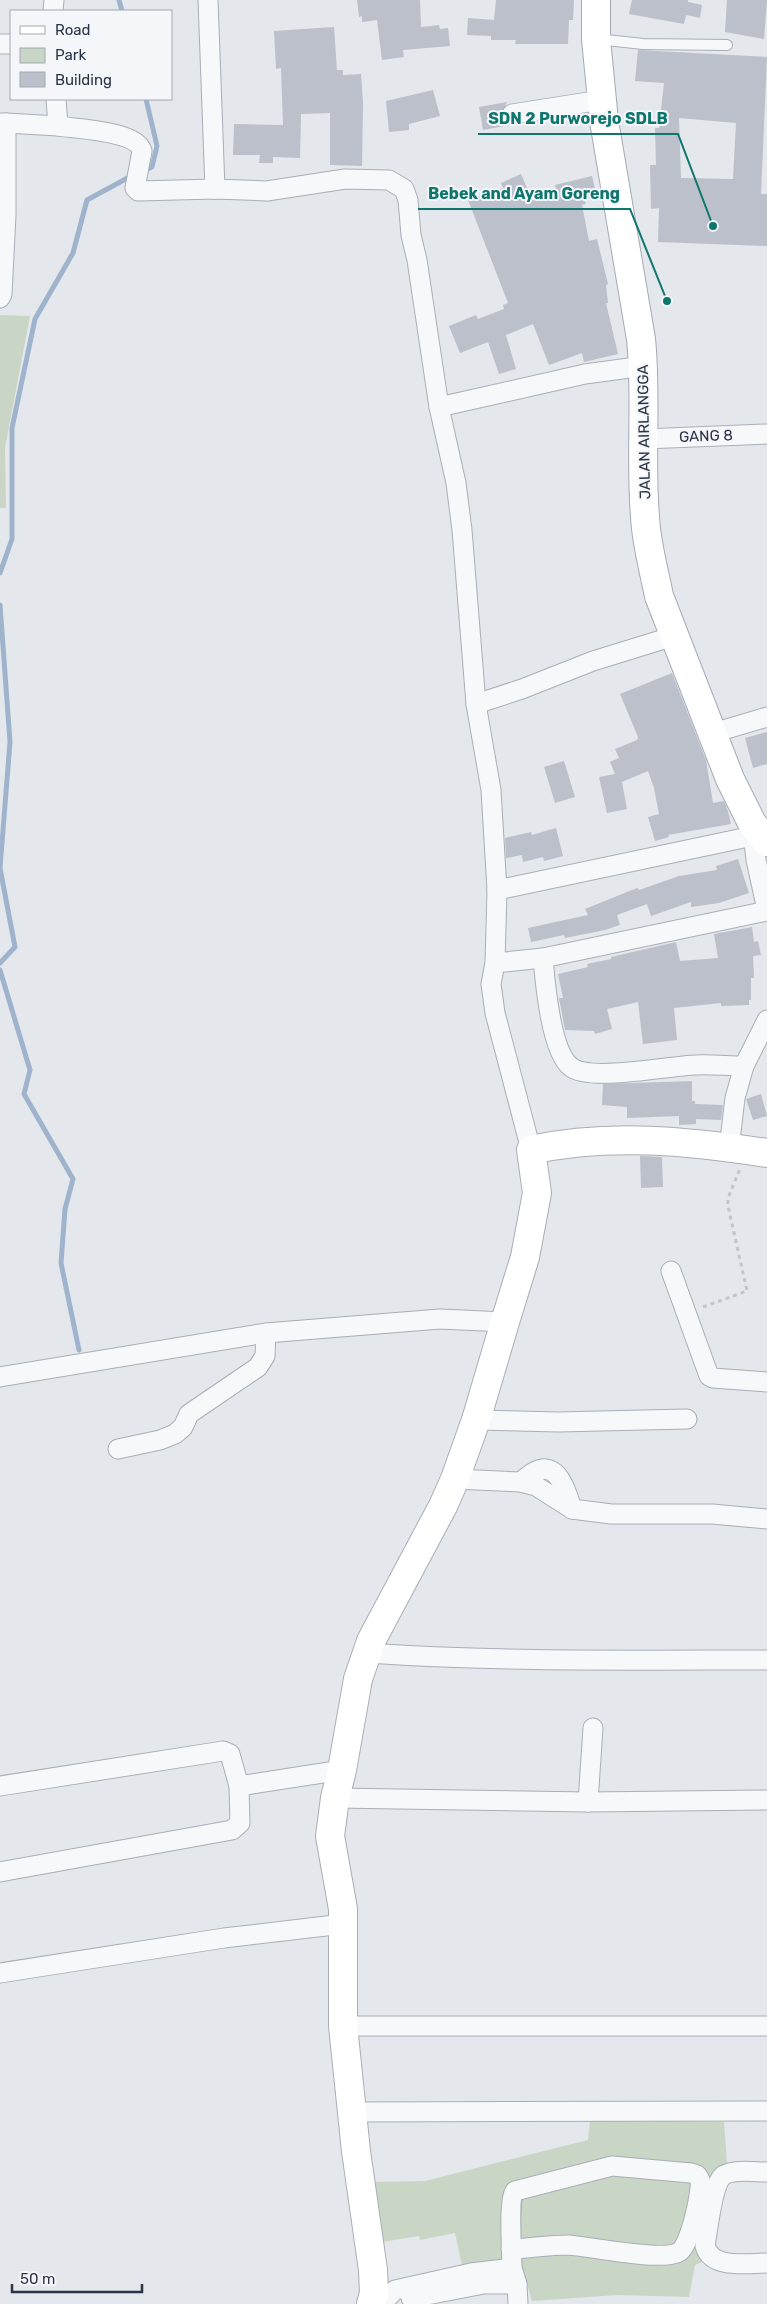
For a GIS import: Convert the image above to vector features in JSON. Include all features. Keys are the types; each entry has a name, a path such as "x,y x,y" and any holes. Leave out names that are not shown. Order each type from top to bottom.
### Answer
{"street":[{"path":"208,0 215,189"},
{"name":"JALAN AIRLANGGA","path":"596,0 596,39 601,100 636,306 644,366 644,517 659,596 730,779 757,834"},
{"path":"56,100 58,126"},
{"path":"512,114 601,100"},
{"path":"0,298 2,294 3,123 58,126 109,133 134,140 142,151 137,179 138,191 215,189 267,191 345,179 389,180 404,189 408,200 411,235 417,260 439,407 456,483 462,530 476,704 491,790 497,890 495,963 491,984 495,1013 531,1150 537,1192 525,1257 476,1420 455,1479 434,1523 371,1641 358,1679 342,1770 335,1798 330,1836 343,1909 343,2026 376,2302 399,2301 514,2276"},
{"path":"439,407 569,377 644,366"},
{"name":"GANG 8","path":"644,439 767,434"},
{"path":"476,704 522,689 593,661 674,636"},
{"path":"713,733 767,717"},
{"path":"495,963 543,958 767,910 757,834 497,890"},
{"path":"543,958 546,1000 555,1033 564,1058 569,1066 576,1070 598,1074 695,1065 744,1066"},
{"path":"531,1150 570,1142 614,1140 670,1141 747,1150 735,1098 744,1066 767,1020"},
{"path":"671,1271 709,1376 713,1378 767,1382"},
{"path":"0,1377 266,1334 440,1319 505,1322"},
{"path":"118,1449 160,1440 175,1434 183,1427 189,1414 258,1367 265,1356 266,1334"},
{"path":"476,1420 558,1422 687,1419"},
{"path":"455,1479 521,1482 530,1472 538,1468 551,1470 562,1483 572,1508 611,1514 712,1514 767,1519"},
{"path":"367,1653 537,1660 767,1660"},
{"path":"588,1802 593,1728"},
{"path":"0,1786 223,1751 230,1754 240,1786 240,1823 234,1829 0,1872"},
{"path":"240,1786 342,1770"},
{"path":"335,1798 588,1802 767,1800"},
{"path":"0,1973 224,1938 343,1924"},
{"path":"343,2026 767,2026"},
{"path":"352,2112 767,2111"},
{"path":"511,2249 568,2245 651,2255 665,2256 678,2253 688,2240 700,2180 697,2175 691,2173 612,2166 520,2189 512,2194 511,2249 518,2304"},
{"path":"767,2172 738,2172 727,2174 720,2179 716,2189 706,2246 707,2252 720,2261 767,2263"}],"lane":[{"path":"596,39 643,44 727,45"}],"path":[{"path":"686,1313 747,1291 728,1206 728,1198 738,1178 747,1150"}],"green space":[{"path":"0,315 30,316 5,448 6,508 0,508"},
{"path":"590,2120 724,2122 727,2164 704,2261 695,2265 689,2297 617,2295 532,2301 526,2280 499,2269 464,2275 455,2233 420,2240 419,2236 376,2243 369,2182 425,2181 588,2140"}],"building":[{"path":"357,0 420,0 421,27 439,25 440,29 448,28 450,46 403,50 404,57 382,60 377,20 362,22 362,16 359,17"},
{"path":"496,0 574,0 573,20 569,20 568,44 515,44 516,40 491,40 491,36 467,35 468,18 494,20"},
{"path":"632,0 688,0 688,2 702,5 700,18 686,15 684,24 629,14"},
{"path":"727,0 767,0 764,39 725,32"},
{"path":"334,27 337,70 343,70 343,75 361,74 363,103 362,166 330,165 330,113 301,114 300,158 273,157 273,163 259,163 260,155 233,155 234,124 283,125 281,68 276,69 274,31"},
{"path":"638,50 767,57 761,194 767,194 767,246 658,242 659,208 651,209 650,165 656,165 655,128 659,128 664,83 635,81","holes":["679,118 736,123 733,179 681,178"]},
{"path":"433,90 440,116 409,124 409,130 389,132 386,101"},
{"path":"507,102 501,115 504,121 510,125 483,130 479,107"},
{"path":"521,174 532,200 557,194 555,185 592,176 597,197 584,199 586,204 582,205 589,241 597,239 608,284 606,285 608,303 606,303 618,354 584,362 582,353 549,365 533,324 506,335 516,369 499,374 488,342 460,353 449,326 476,315 478,319 504,309 503,305 508,303 468,200 503,188 501,183"},
{"path":"672,673 706,760 713,803 724,801 731,824 668,835 669,837 655,841 648,817 659,814 654,788 648,771 622,782 627,809 607,813 599,777 615,774 610,762 619,758 615,749 637,740 638,737 620,694"},
{"path":"767,732 767,764 753,768 745,738"},
{"path":"564,761 575,797 555,803 544,767"},
{"path":"556,828 563,856 544,861 543,857 523,862 522,855 506,858 505,838 531,832 532,835"},
{"path":"738,859 749,893 719,903 691,907 691,902 651,916 647,904 617,915 620,925 605,930 565,938 564,935 531,942 528,928 588,915 585,909 637,888 639,890 679,876 717,870 716,866"},
{"path":"752,927 754,942 758,941 761,955 753,956 754,978 751,978 751,1000 749,1000 749,1005 721,1006 721,1003 674,1008 677,1040 643,1044 638,1002 607,1009 612,1029 595,1034 594,1031 565,1030 559,998 563,998 558,974 588,967 587,964 611,959 611,957 676,942 680,961 718,958 714,934"},
{"path":"692,1081 692,1101 695,1101 695,1104 723,1105 721,1120 696,1119 696,1124 679,1125 679,1116 627,1118 627,1107 602,1105 603,1084"},
{"path":"761,1094 767,1116 753,1120 746,1099"},
{"path":"640,1156 662,1157 663,1187 641,1188"}],"waterway":[{"path":"119,0 122,10"},
{"path":"143,171 152,167 157,146 146,100"},
{"path":"0,573 12,539 12,428 35,319 73,253 87,200 133,175"},
{"path":"0,605 10,742 0,868 15,947 0,963"},
{"path":"0,970 30,1070 24,1094 73,1179 65,1209 61,1263 79,1350"}],"place":[{"name":"SDN 2 Purworejo SDLB","path":"713,226"},
{"name":"Bebek and Ayam Goreng","path":"667,301"}]}
